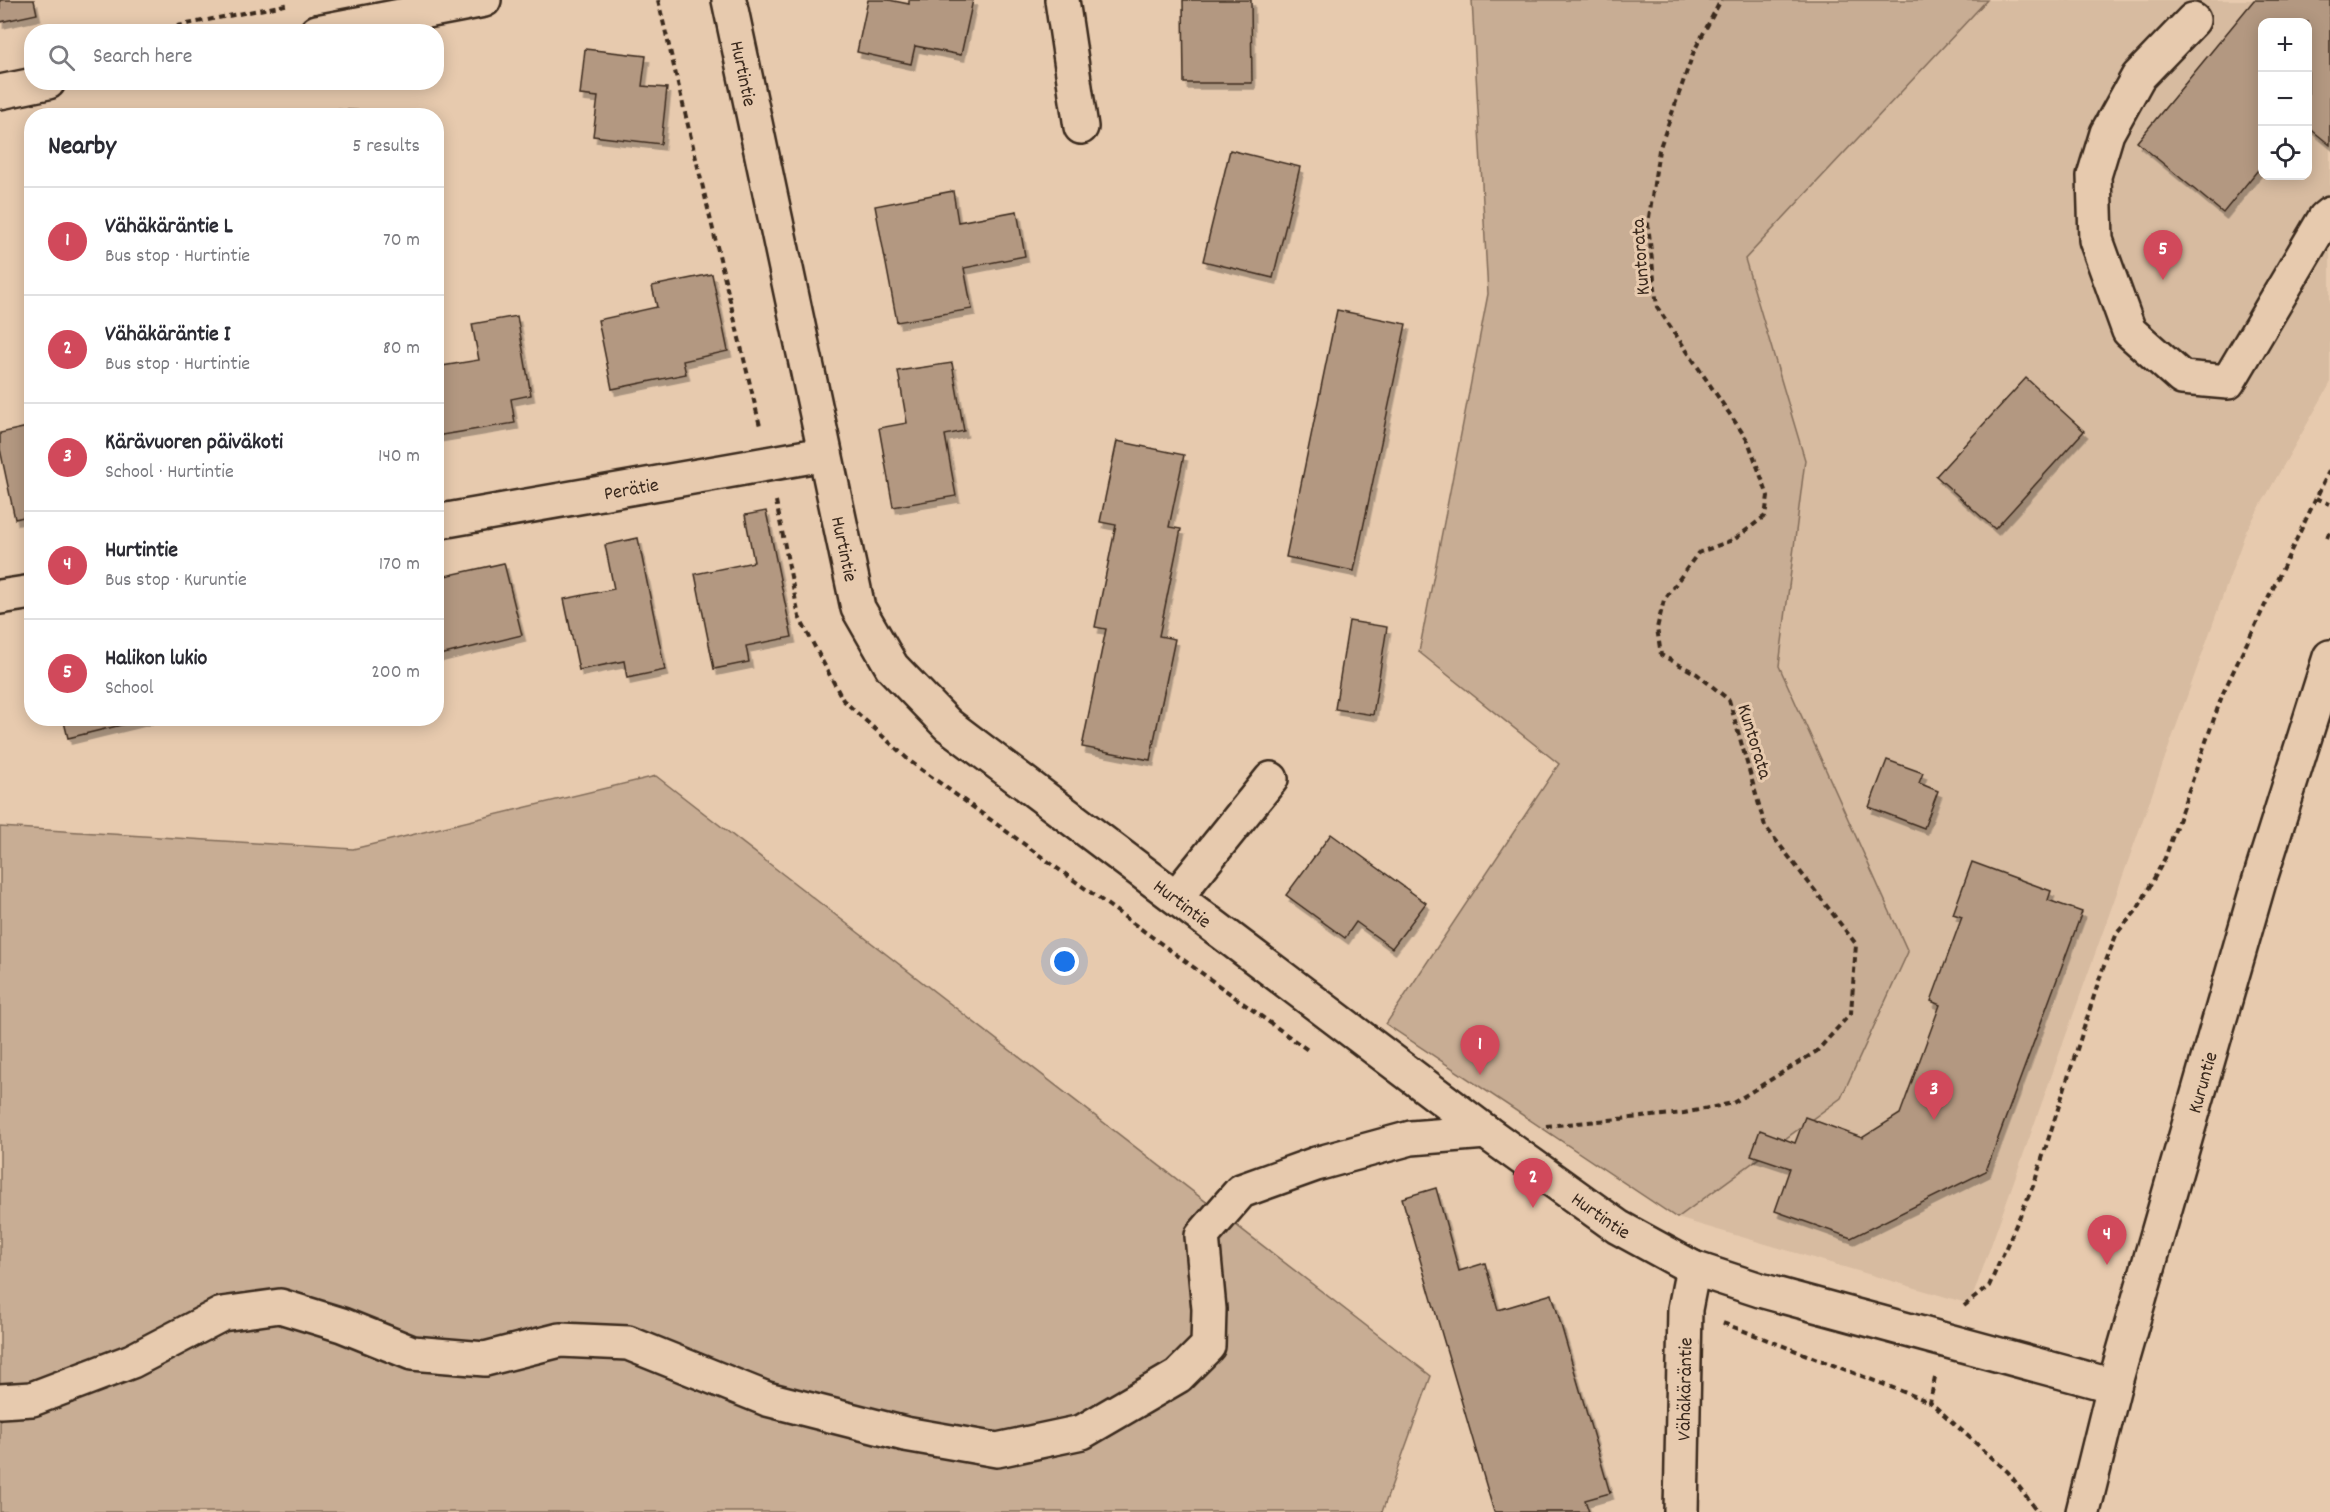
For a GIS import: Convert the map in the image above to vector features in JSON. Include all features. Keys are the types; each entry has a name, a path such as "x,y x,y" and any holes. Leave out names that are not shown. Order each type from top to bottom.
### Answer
{"street":[{"path":"359,24 484,0"},
{"name":"Hurtintie","path":"729,0 858,608 892,667 948,725 1486,1132 1618,1227 1693,1268 1760,1290 2114,1386"},
{"path":"1062,0 1081,127"},
{"path":"2193,20 2138,77 2107,133 2094,176 2096,240 2129,331 2182,378 2228,382 2325,218 2330,214"},
{"path":"0,92 24,87"},
{"name":"Perätie","path":"444,521 824,454"},
{"path":"0,597 24,593"},
{"name":"Kuruntie","path":"2083,1512 2114,1386 2259,882 2330,657"},
{"path":"1176,897 1271,779"},
{"path":"0,1401 32,1399 132,1361 222,1314 280,1305 342,1325 412,1353 485,1359 560,1340 628,1343 767,1399 905,1434 997,1450 1082,1432 1178,1376 1208,1346 1209,1309 1202,1236 1241,1191 1316,1164 1411,1138 1486,1132"},
{"name":"Vähäkäräntie","path":"1682,1512 1685,1309 1693,1268"}],"path":[{"path":"658,0 769,464 799,617 843,700 911,762 1313,1053"},
{"name":"Kuntorata","path":"1544,1126 1684,1113 1732,1103 1817,1051 1851,1013 1856,944 1766,826 1729,700 1697,674 1661,655 1657,628 1664,600 1698,553 1735,538 1765,516 1768,496 1748,441 1657,307 1648,224 1659,150 1694,51 1721,0"},
{"path":"188,24 299,2"},
{"path":"1930,1402 1942,1339 1958,1310 1989,1286 2034,1184 2117,933 2137,910 2164,858 2223,693 2330,469"},
{"path":"2316,498 2330,504"},
{"path":"2327,538 2330,530"},
{"path":"1685,1309 1930,1402 2008,1472 2038,1512"},
{"path":"2029,1512 2031,1503"}],"shaded area":[{"path":"1472,0 1987,0 1745,259 1805,460 1779,666 1908,952 1841,1098 1677,1218 1386,1024 1559,764 1419,652 1488,294"},
{"path":"1987,0 2330,0 2330,384 2246,531 1970,1304 1677,1218 1841,1098 1908,952 1779,666 1805,460 1745,259"},
{"path":"656,776 1431,1376 1382,1512 0,1512 0,827 353,849"}],"building":[{"path":"0,0 34,0 37,14 0,22"},
{"path":"868,0 889,0 909,4 909,0 973,0 961,55 915,46 911,64 857,52"},
{"path":"1183,0 1251,0 1252,83 1184,83"},
{"path":"2254,0 2330,0 2330,145 2312,130 2312,18 2258,18 2258,170 2223,213 2137,142"},
{"path":"585,49 646,56 642,86 667,88 661,144 593,136 598,97 580,95"},
{"path":"1230,150 1300,167 1273,278 1203,261"},
{"path":"953,191 958,222 1017,211 1025,256 964,268 972,309 897,322 875,206"},
{"path":"712,274 728,351 683,361 686,374 612,389 598,320 657,307 652,286"},
{"path":"1337,310 1406,324 1354,571 1286,557"},
{"path":"517,316 531,395 511,399 515,423 444,435 444,366 479,360 472,324"},
{"path":"952,363 964,431 945,435 956,496 893,507 879,428 907,423 898,371"},
{"path":"2026,378 2084,431 1995,529 1936,476"},
{"path":"24,428 24,517 15,519 0,449 0,433"},
{"path":"1117,441 1184,455 1169,527 1181,529 1159,636 1175,639 1150,760 1082,747 1106,629 1095,627 1116,525 1100,522"},
{"path":"766,511 792,637 746,646 749,662 714,669 695,574 754,562 745,515"},
{"path":"638,538 665,670 627,678 624,661 579,670 564,599 614,589 605,545"},
{"path":"504,563 522,635 444,654 444,576"},
{"path":"1349,621 1387,627 1373,715 1335,709"},
{"path":"65,726 117,726 68,738"},
{"path":"1887,760 1923,773 1919,783 1938,791 1924,828 1869,807"},
{"path":"1331,834 1426,903 1392,948 1356,922 1345,938 1286,895"},
{"path":"1972,862 2051,891 2048,900 2082,912 1986,1171 1851,1238 1775,1211 1790,1168 1751,1155 1760,1130 1795,1143 1805,1117 1862,1138 1900,1114 1940,1005 1931,1001 1962,917 1953,914"},
{"path":"1436,1188 1459,1271 1485,1263 1498,1310 1552,1294 1610,1493 1585,1500 1589,1512 1494,1512 1402,1198"}],"place":[{"name":"Halikon lukio","path":"2163,280"},
{"name":"Vähäkäräntie L","path":"1480,1075"},
{"name":"Kärävuoren päiväkoti","path":"1934,1120"},
{"name":"Vähäkäräntie I","path":"1533,1208"},
{"name":"Hurtintie","path":"2107,1265"}]}
